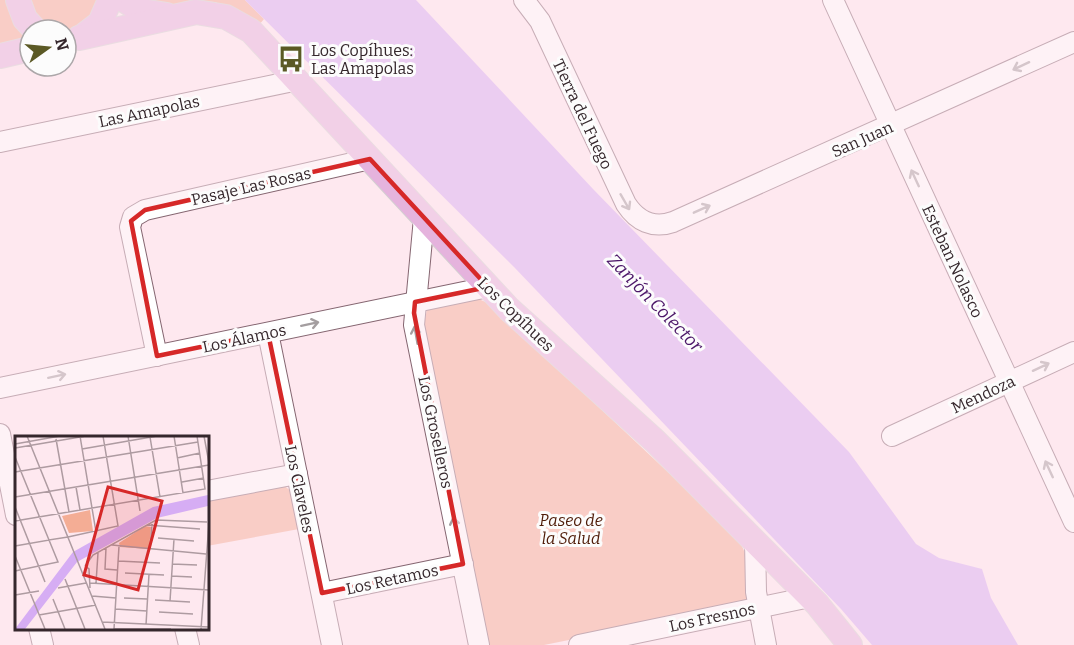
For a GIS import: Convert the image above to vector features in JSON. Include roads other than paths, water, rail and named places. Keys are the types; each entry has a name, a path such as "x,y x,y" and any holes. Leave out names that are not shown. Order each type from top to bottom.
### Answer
{"main road":[{"path":"18,0 25,18"},
{"path":"78,36 100,23 110,0"},
{"name":"Los Copíhues","path":"124,0 147,13 172,15 204,13 233,20 256,36 488,287 524,323 655,441 810,597 850,645"},
{"name":"Los Copíhues","path":"78,38 172,15"},
{"path":"0,56 18,52"}],"street":[{"name":"Tierra del Fuego","path":"524,0 540,21 626,204 635,215 647,223"},
{"name":"Esteban Nolasco","path":"833,0 1074,522"},
{"name":"San Juan","path":"647,223 660,225 673,222 1074,42"},
{"name":"Las Amapolas","path":"0,142 298,80"},
{"name":"Pasaje Las Rosas","path":"157,356 130,227 133,217 145,210 370,159"},
{"name":"Los Groselleros","path":"424,218 415,302 416,337 479,645"},
{"name":"Los Álamos","path":"0,388 488,287"},
{"name":"Los Claveles","path":"268,333 332,645"},
{"name":"Mendoza","path":"892,436 1074,352"},
{"path":"0,434 15,510"},
{"path":"208,491 297,474"},
{"path":"755,541 759,607 766,645"},
{"name":"Los Retamos","path":"322,593 463,564"},
{"name":"Los Fresnos","path":"579,645 810,597"},
{"path":"39,630 43,645"},
{"path":"185,630 189,645"}],"water":[{"name":"Zanjón Colector","path":"245,0 416,0 593,189 849,452 916,544 939,558 982,569 991,598 1018,645 872,645 841,609 514,267"}],"place":[{"name":"Los Copíhues: Las Amapolas","path":"291,59"}],"park label":[{"name":"Paseo de la Salud","path":"571,529"}]}
